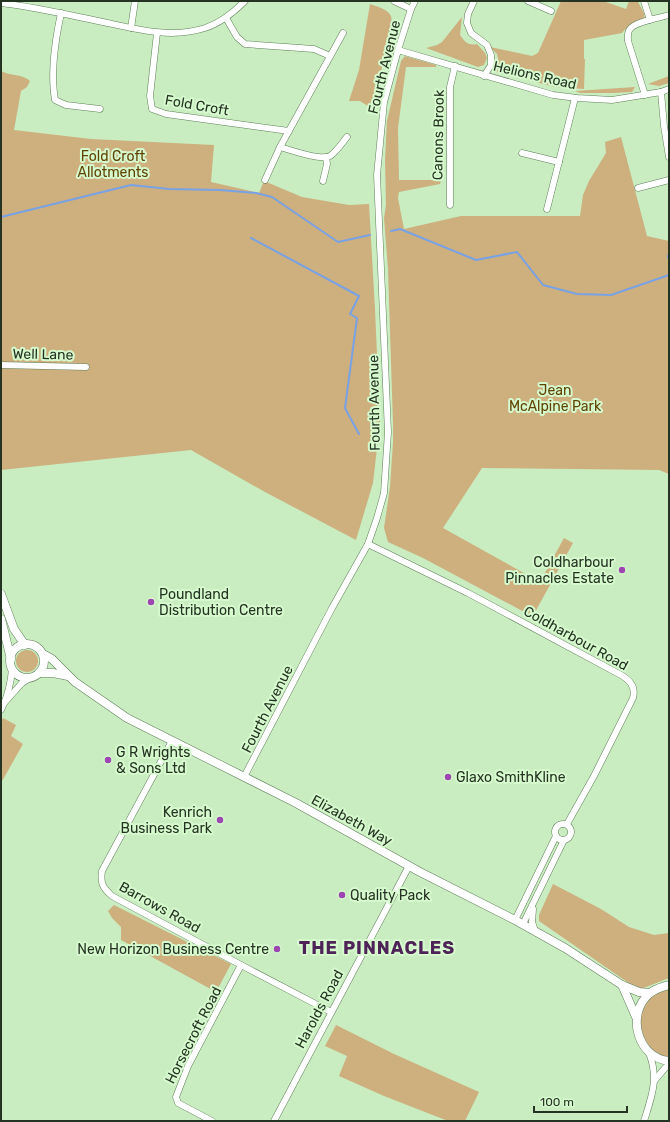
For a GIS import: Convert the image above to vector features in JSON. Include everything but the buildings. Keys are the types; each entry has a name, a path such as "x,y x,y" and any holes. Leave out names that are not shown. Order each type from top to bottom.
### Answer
{"main road":[{"path":"1,594 14,629 25,645"},
{"path":"1,619 12,669 20,676 30,678 39,673 44,664 43,654 36,647 25,645 15,650 11,659"},
{"name":"Elizabeth Way","path":"43,654 52,659 69,677 126,718 296,803 409,866 523,924 565,948 622,985 639,992 650,993"},
{"name":"Elizabeth Way","path":"39,673 53,673 69,677"},
{"path":"622,985 636,1017 641,1042 649,1053 656,1058 669,1061"},
{"path":"636,1017 639,1007 650,993 660,987 669,985"}],"street":[{"path":"130,28 135,1"},
{"path":"1,3 34,8 157,33 178,33 204,28 226,18 245,1"},
{"path":"394,1 411,9"},
{"name":"Fourth Avenue","path":"244,777 332,608 368,544 384,492 388,432 377,175 384,102 398,50 415,1"},
{"path":"474,1 468,14 467,24 472,33 487,46 492,55 491,65 484,76"},
{"path":"528,1 552,11"},
{"path":"644,1 650,20"},
{"path":"61,14 55,46 52,87 54,100 66,106 100,109"},
{"path":"645,95 628,41 628,34 630,29 637,24 669,15"},
{"path":"226,18 237,37 245,44 314,49 330,56"},
{"path":"265,180 280,147 343,32"},
{"name":"Fold Croft","path":"157,33 150,96 152,109 166,114 289,131"},
{"name":"Helions Road","path":"398,50 553,95 612,100 661,92 669,89"},
{"name":"Canons Brook","path":"450,205 450,87 454,66"},
{"path":"661,92 669,157"},
{"path":"547,209 575,98"},
{"path":"280,147 311,156 326,157 330,156 346,137"},
{"path":"522,153 559,162"},
{"path":"323,181 327,164 326,157"},
{"path":"638,188 669,180"},
{"name":"Well Lane","path":"1,365 86,366"},
{"name":"Coldharbour Road","path":"368,544 468,593 621,675 632,684 634,689 633,698 594,776 567,824"},
{"path":"1,710 5,702 12,669"},
{"path":"5,702 22,683 30,678"},
{"name":"Barrows Road","path":"172,741 102,871 100,880 105,890 112,896 331,1012"},
{"name":"Coldharbour Road","path":"515,920 556,836 555,831 557,826 562,823 567,824 571,828 572,833 570,837 564,840 523,924"},
{"path":"556,836 559,839 564,840"},
{"name":"Harolds Road","path":"274,1121 409,866"},
{"name":"Coldharbour Road","path":"535,899 532,922 535,931"},
{"name":"Horsecroft Road","path":"212,1121 178,1103 176,1097 188,1066 241,965"},
{"path":"644,1121 655,1080 653,1064 649,1053"},
{"path":"655,1080 669,1065"}],"green space":[{"path":"561,1 603,1 626,9 629,1 638,2 644,13 645,20 629,26 622,33 584,40 584,89 555,87 496,72 498,59 497,54 490,47 532,56 538,53"},
{"path":"370,4 382,8 391,16 390,33 371,108 360,101 349,101 359,70"},
{"path":"462,17 460,35 467,43 477,44 485,53 487,58 484,65 478,67 426,48 442,42"},
{"name":"Jean McAlpine Park","path":"405,56 436,65 436,67 406,67 398,128 399,180 441,180 440,184 399,192 398,198 404,229 461,216 580,216 583,195 589,181 606,153 605,142 621,137 647,236 669,241 669,474 659,470 482,468 443,528 540,582 564,538 573,543 534,614 528,614 423,558 388,542 384,528 390,487 393,442 388,269 384,218 386,205 385,160 387,121 401,61"},
{"name":"Fold Croft Allotments","path":"1,71 24,77 30,81 27,87 21,91 14,130 91,139 214,145 211,182 259,193 264,181 302,197 349,205 369,204 380,422 373,483 356,540 265,492 191,450 1,470"},
{"path":"669,76 669,83 659,86 648,84"},
{"path":"635,87 632,92 580,93 575,91"},
{"path":"27,650 35,653 38,661 35,669 27,672 19,669 16,661 19,653"},
{"path":"3,718 16,725 11,736 23,744 1,783 1,722"},
{"path":"553,884 601,909 629,927 654,935 669,933 669,978 641,989 633,986 539,921 539,915"},
{"path":"114,905 231,964 216,992 121,940 121,927 112,918 108,911"},
{"path":"669,989 669,1057 660,1055 647,1043 641,1027 641,1017 647,1001 651,997"},
{"path":"336,1025 394,1054 479,1092 465,1121 448,1121 384,1096 339,1076 347,1056 325,1046"}],"waterway":[{"name":"Canons Brook","path":"1,217 131,185 169,189 220,190 256,193 272,197 338,242 370,235"},
{"name":"Canons Brook","path":"391,231 400,229 476,260 517,252 543,285 577,294 611,295 669,275"},
{"path":"251,238 359,296 350,314 357,318 345,408 359,434"},
{"name":"Canons Brook","path":"669,255 669,260"}],"place":[{"name":"Coldharbour Pinnacles Estate","path":"622,570"},
{"name":"Poundland Distribution Centre","path":"151,602"},
{"name":"G R Wrights & Sons Ltd","path":"108,760"},
{"name":"Glaxo SmithKline","path":"448,777"},
{"name":"Kenrich Business Park","path":"220,820"},
{"name":"Quality Pack","path":"342,895"},
{"name":"New Horizon Business Centre","path":"277,949"}],"district":[{"name":"THE PINNACLES","path":"377,948"}]}
